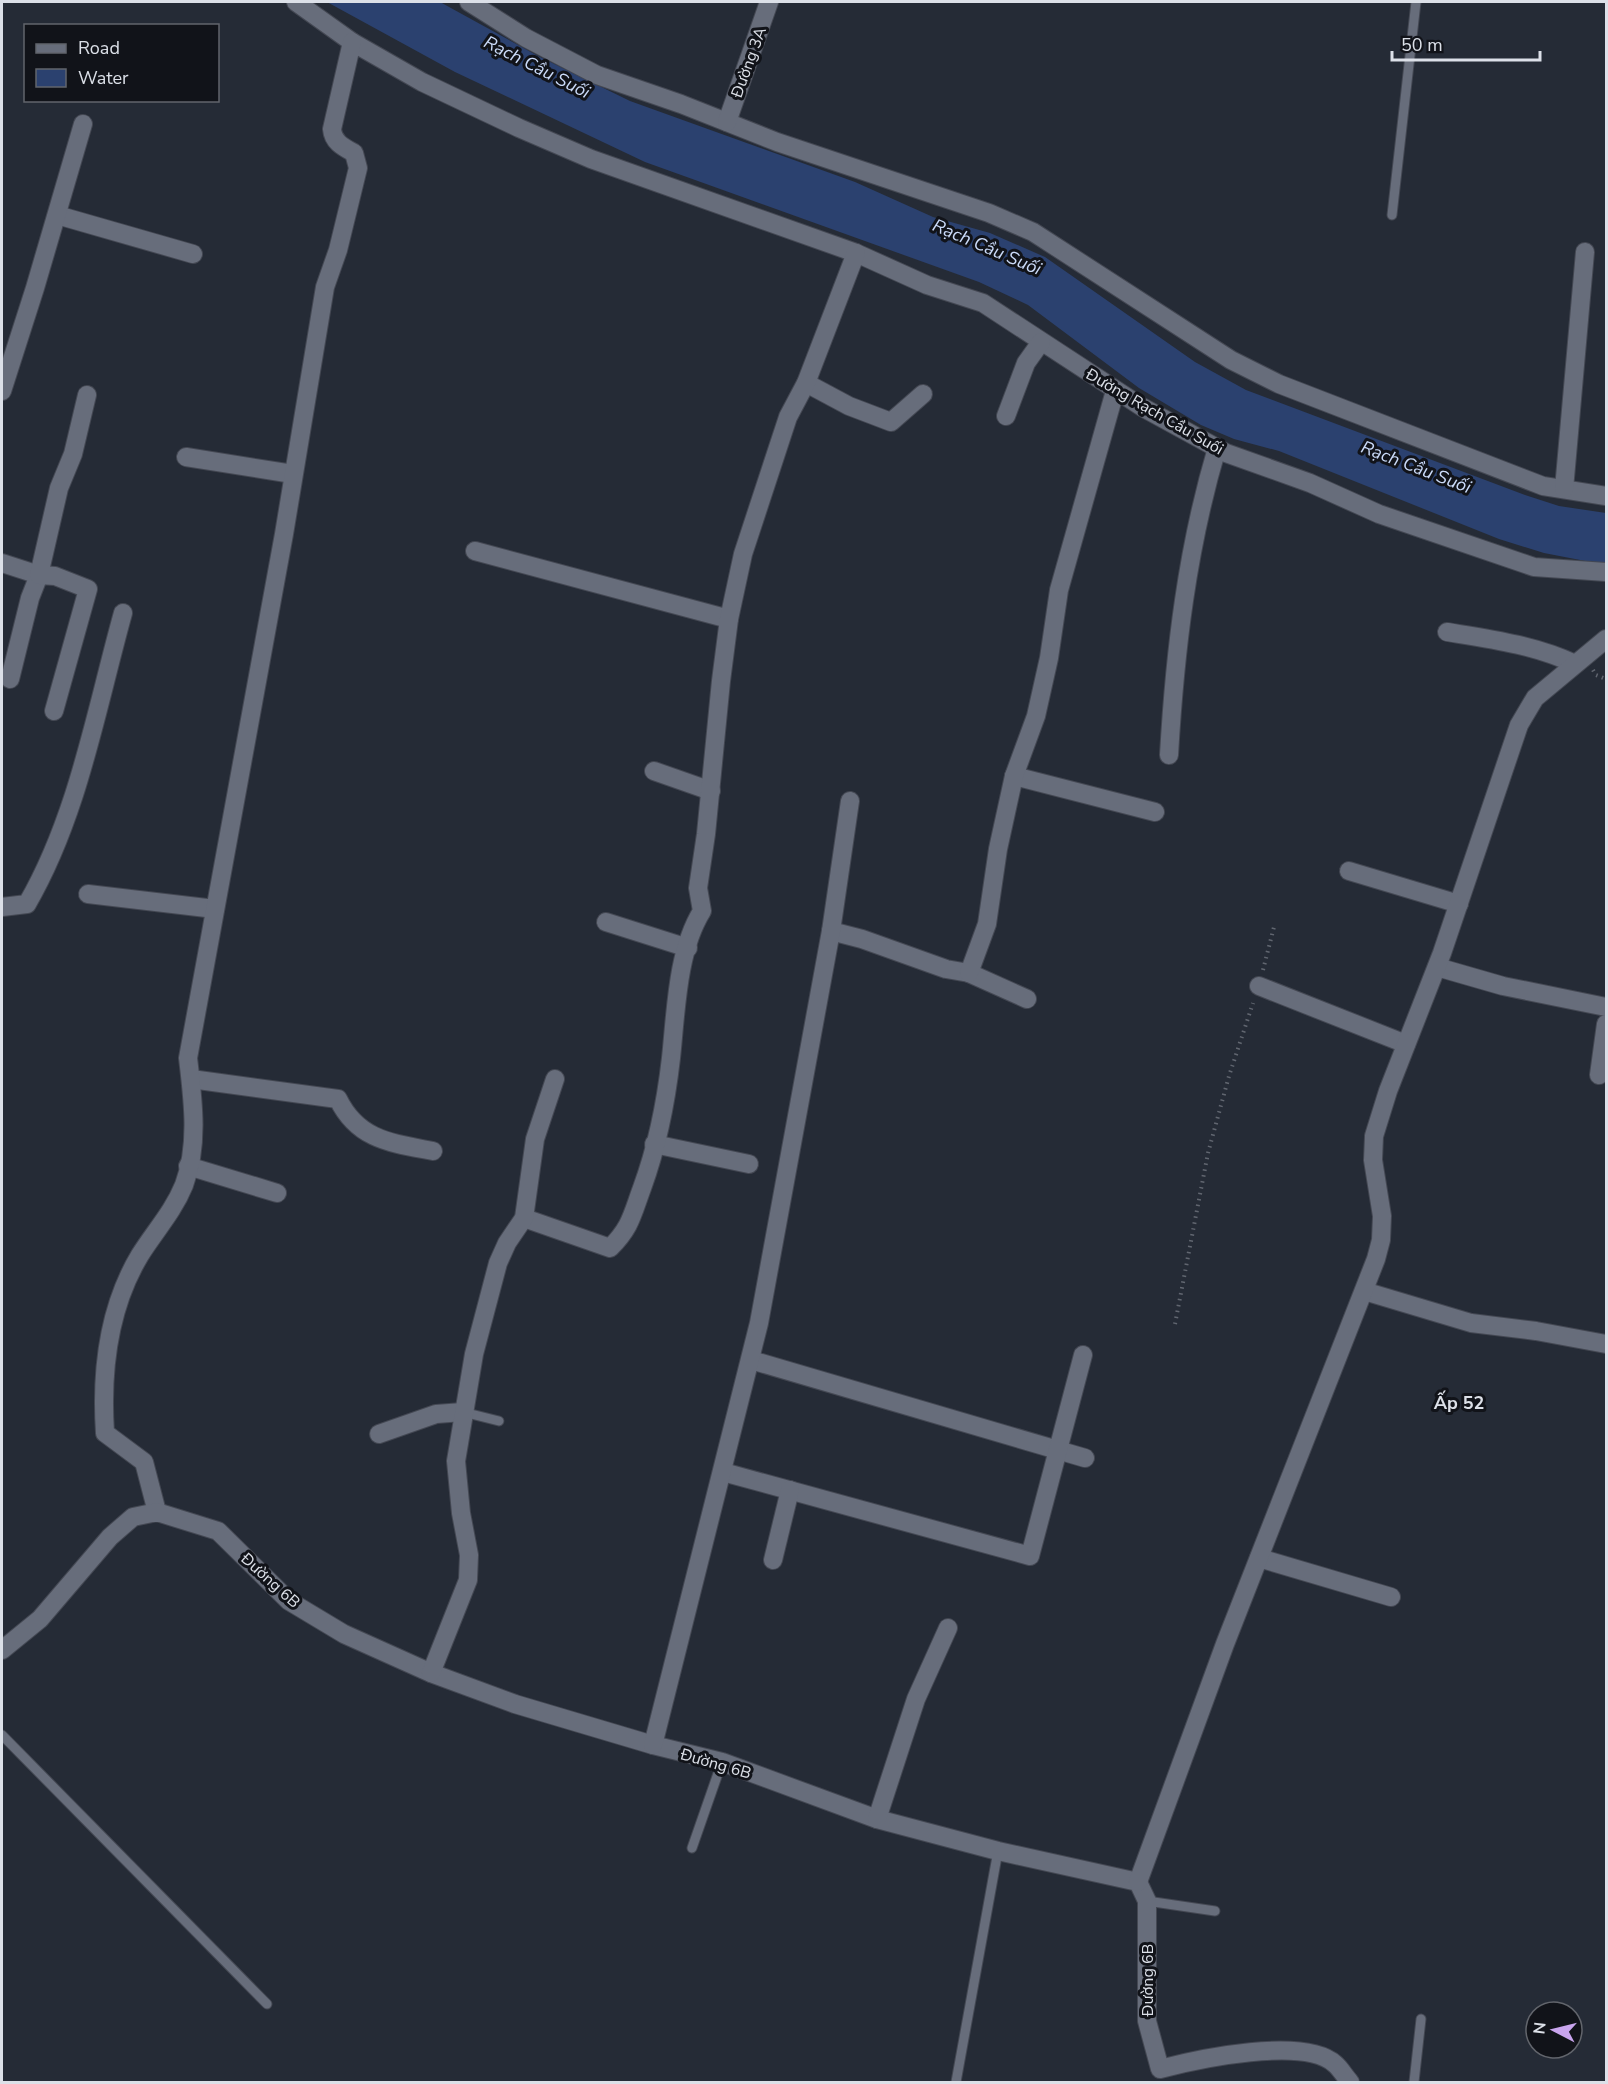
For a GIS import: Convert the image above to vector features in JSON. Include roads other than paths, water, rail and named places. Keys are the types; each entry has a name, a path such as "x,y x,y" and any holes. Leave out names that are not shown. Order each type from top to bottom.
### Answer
{"street":[{"path":"296,2 352,42 422,82 591,159 856,253 806,383 788,417 743,554 729,619 711,791 698,888 702,911 694,925 677,996 671,1060 654,1144 626,1232 610,1248 524,1218"},
{"path":"469,2 526,38 597,75 777,142 989,213 1033,232 1222,354 1270,379 1543,486 1606,496"},
{"name":"Đường 3A","path":"727,122 769,2"},
{"path":"2,1650 40,1619 110,1537 133,1517 157,1512 144,1462 105,1433 103,1394 110,1335 125,1285 141,1254 166,1220 184,1184 188,1166 194,1108 188,1058 325,287 338,250 358,168 354,153 339,145 333,136 332,129 352,42"},
{"path":"2,391 83,124"},
{"path":"57,215 193,254"},
{"path":"1564,489 1585,252"},
{"name":"Đường Rạch Cầu Suối","path":"856,253 927,285 982,303 1115,391 1217,448 1454,542 1534,567 1606,572"},
{"path":"1006,416 1026,363 1041,342"},
{"path":"806,383 849,406 891,423 923,394"},
{"path":"969,973 987,924 998,849 1014,777 1036,716 1049,658 1059,590 1115,391"},
{"path":"10,679 39,575 59,488 73,454 87,395"},
{"path":"1168,755 1173,685 1184,591 1196,525 1217,448"},
{"path":"186,458 293,474"},
{"path":"474,551 729,619"},
{"path":"2,563 39,575 55,576 88,589 54,711"},
{"path":"2,906 27,904 48,868 79,776 123,613"},
{"path":"1447,632 1516,644 1575,664"},
{"path":"1138,1882 1179,1765 1364,1291 1381,1240 1382,1216 1373,1160 1374,1136 1406,1044 1437,967 1519,725 1535,698 1606,639"},
{"path":"654,771 711,791"},
{"path":"1014,777 1155,812"},
{"path":"653,1745 751,1360 831,931 849,801"},
{"path":"1349,871 1459,904"},
{"path":"87,894 215,909"},
{"path":"606,922 688,948"},
{"path":"831,931 862,939 946,969 969,973 1027,999"},
{"path":"1437,967 1503,986 1606,1007"},
{"path":"1259,986 1406,1044"},
{"path":"1599,1075 1606,1024"},
{"path":"191,1078 338,1099 346,1116 358,1129 398,1144 433,1151"},
{"path":"431,1673 468,1580 469,1555 460,1513 456,1461 463,1412 483,1315 498,1263 507,1243 524,1218 535,1139 555,1079"},
{"path":"654,1144 749,1164"},
{"path":"188,1166 277,1193"},
{"path":"1364,1291 1471,1323 1536,1331 1606,1344"},
{"path":"723,1472 1030,1556 1083,1355"},
{"path":"751,1360 1057,1452 1085,1458"},
{"path":"379,1434 436,1414 463,1412"},
{"path":"773,1560 790,1490"},
{"name":"Đường 6B","path":"157,1512 218,1531 289,1601 344,1634 431,1673 515,1704 653,1745 722,1762 878,1819 998,1851 1138,1882 1147,1901 1145,2002 1149,2034 1163,2076 1203,2057 1296,2050 1313,2053 1335,2063 1350,2082"},
{"path":"1259,1558 1391,1598"},
{"path":"878,1819 916,1699 948,1628"}],"lane":[{"path":"1392,215 1416,2"},
{"path":"463,1412 499,1421"},
{"path":"2,1735 267,2004"},
{"path":"692,1848 722,1762"},
{"path":"956,2082 998,1851"},
{"path":"1147,1901 1215,1911"},
{"path":"1414,2082 1421,2019"}],"water":[{"name":"Rạch Cầu Suối","path":"327,2 440,2 538,56 630,101 855,182 933,217 990,233 1045,257 1195,362 1246,390 1525,495 1559,506 1606,513 1606,565 1544,553 1499,539 1279,451 1234,439 1201,425 1139,388 1028,305 979,282 645,162 455,72"}],"district":[{"name":"Ấp 52","path":"1459,1403"}]}
